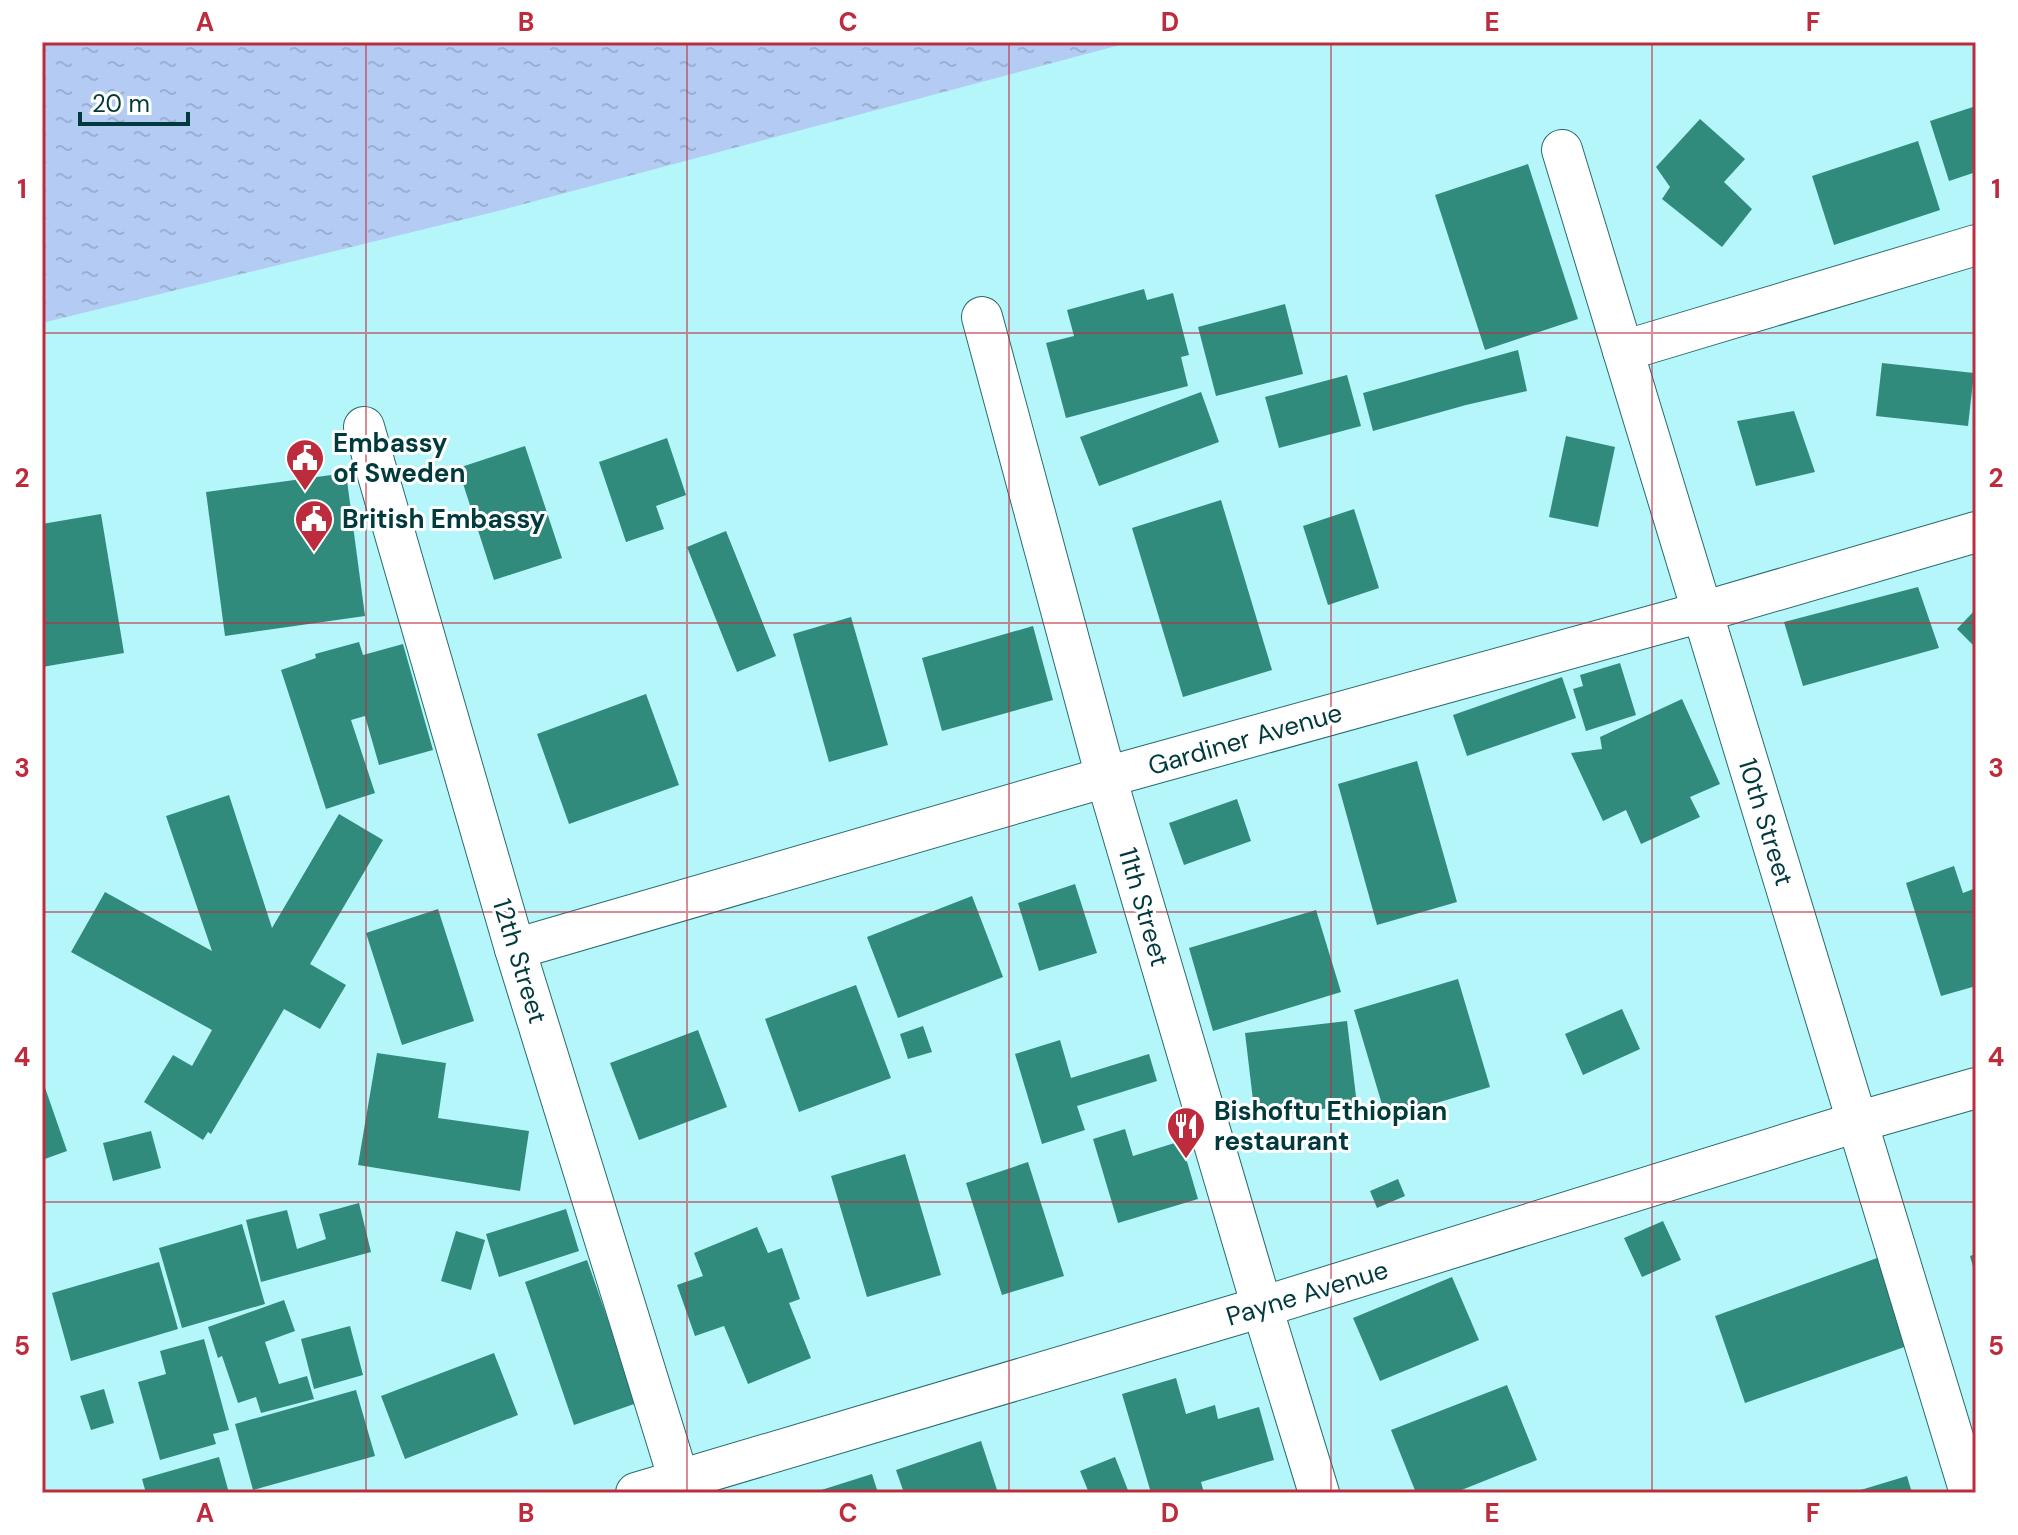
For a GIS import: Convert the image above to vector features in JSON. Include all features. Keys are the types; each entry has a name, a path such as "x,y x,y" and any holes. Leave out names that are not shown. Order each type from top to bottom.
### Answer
{"street":[{"name":"10th Street","path":"1562,150 1970,1493"},
{"path":"1623,351 1976,245"},
{"name":"11th Street","path":"982,317 1106,777 1319,1493"},
{"name":"12th Street","path":"364,427 515,949 681,1486"},
{"name":"Gardiner Avenue","path":"515,949 1106,777 1702,612 1976,532"},
{"name":"Payne Avenue","path":"636,1493 681,1486 1857,1122 1976,1088"}],"water":[{"path":"42,42 1131,42 498,211 42,323"}],"building":[{"path":"1976,106 1976,172 1949,181 1930,121"},
{"path":"1700,119 1745,159 1724,182 1752,209 1722,247 1662,199 1670,187 1656,167"},
{"path":"1918,141 1940,210 1834,245 1812,176"},
{"path":"1528,164 1578,319 1485,350 1435,195"},
{"path":"1144,289 1147,300 1173,293 1189,355 1181,357 1188,386 1066,418 1046,343 1074,336 1067,310"},
{"path":"1285,304 1303,374 1216,396 1198,327"},
{"path":"1518,350 1527,391 1373,431 1363,393"},
{"path":"1882,363 1974,373 1968,426 1876,416"},
{"path":"1347,375 1361,426 1279,448 1265,397"},
{"path":"1201,392 1219,442 1099,486 1080,437"},
{"path":"1794,411 1815,472 1756,486 1737,421"},
{"path":"1566,436 1615,447 1598,527 1549,517"},
{"path":"667,438 686,495 656,506 664,529 626,542 599,462"},
{"path":"525,446 562,558 494,580 458,468"},
{"path":"346,473 365,616 225,636 206,492"},
{"path":"1221,500 1272,670 1183,697 1132,528"},
{"path":"1354,509 1379,588 1328,605 1303,526"},
{"path":"101,514 124,653 42,667 42,524"},
{"path":"726,531 776,656 737,672 687,547"},
{"path":"1918,587 1939,648 1803,686 1784,622"},
{"path":"1976,609 1976,648 1957,629"},
{"path":"851,617 888,745 829,762 793,634"},
{"path":"1033,626 1053,700 942,731 922,658"},
{"path":"359,642 363,655 403,644 433,750 379,765 365,716 351,720 375,793 326,809 281,670 316,658 315,654"},
{"path":"1620,663 1636,715 1586,731 1573,689 1583,686 1580,675"},
{"path":"1562,677 1576,718 1467,756 1453,715"},
{"path":"646,694 679,785 569,824 537,734"},
{"path":"1682,699 1720,784 1690,797 1700,817 1641,844 1626,810 1603,821 1571,753 1602,749 1600,737"},
{"path":"1417,761 1457,902 1377,925 1338,784"},
{"path":"229,795 272,928 339,814 383,840 310,964 346,985 320,1029 284,1009 211,1134 208,1132 203,1140 144,1102 173,1055 192,1066 212,1030 71,952 105,892 212,951 166,816"},
{"path":"1237,799 1251,841 1184,865 1169,823"},
{"path":"1954,866 1963,893 1976,888 1976,986 1941,996 1906,883"},
{"path":"1075,884 1097,953 1039,971 1018,903"},
{"path":"972,896 1003,977 898,1018 867,937"},
{"path":"438,909 474,1021 402,1045 366,933"},
{"path":"1316,910 1341,992 1213,1031 1189,948"},
{"path":"1458,979 1490,1087 1386,1118 1354,1010"},
{"path":"856,985 891,1078 799,1112 765,1019"},
{"path":"1622,1009 1640,1049 1583,1075 1565,1034"},
{"path":"1347,1021 1357,1105 1255,1117 1245,1033"},
{"path":"923,1026 932,1052 908,1059 900,1034"},
{"path":"698,1030 727,1107 639,1140 610,1063"},
{"path":"1060,1040 1071,1078 1149,1054 1157,1081 1077,1106 1085,1130 1042,1144 1015,1054"},
{"path":"377,1053 446,1063 438,1118 529,1131 520,1191 358,1165"},
{"path":"42,1079 67,1151 42,1160"},
{"path":"1125,1129 1133,1156 1181,1141 1198,1199 1118,1223 1093,1139"},
{"path":"151,1131 161,1168 113,1181 103,1143"},
{"path":"905,1154 941,1275 867,1297 831,1176"},
{"path":"1028,1162 1064,1276 1002,1295 966,1183"},
{"path":"1398,1179 1405,1196 1377,1208 1370,1191"},
{"path":"359,1203 371,1252 261,1282 246,1220 287,1210 297,1249 326,1239 319,1214"},
{"path":"566,1209 579,1251 499,1277 486,1234"},
{"path":"1663,1221 1681,1260 1642,1277 1624,1238"},
{"path":"242,1224 265,1304 182,1328 159,1248"},
{"path":"757,1227 768,1253 782,1248 800,1299 789,1303 811,1358 748,1384 724,1326 695,1336 677,1285 703,1276 694,1253"},
{"path":"456,1231 485,1240 471,1290 441,1281"},
{"path":"1976,1254 1976,1274 1975,1274 1970,1256"},
{"path":"1880,1257 1910,1345 1745,1403 1715,1316"},
{"path":"587,1260 637,1403 574,1425 525,1282"},
{"path":"159,1262 178,1329 71,1361 52,1293"},
{"path":"1452,1277 1479,1340 1380,1381 1353,1318"},
{"path":"284,1300 295,1331 265,1342 279,1384 307,1376 314,1399 261,1413 256,1397 238,1403 208,1327"},
{"path":"350,1326 363,1375 314,1389 301,1339"},
{"path":"204,1339 229,1430 213,1434 216,1444 160,1460 138,1382 166,1374 160,1351"},
{"path":"494,1353 518,1415 405,1459 381,1396"},
{"path":"1176,1378 1186,1414 1215,1405 1218,1419 1259,1407 1274,1460 1201,1482 1204,1493 1151,1493 1122,1394"},
{"path":"1507,1385 1537,1460 1454,1493 1416,1493 1391,1430"},
{"path":"104,1389 114,1423 91,1430 80,1396"},
{"path":"356,1390 375,1456 253,1490 235,1424"},
{"path":"981,1441 998,1493 904,1493 896,1470"},
{"path":"219,1457 229,1493 146,1493 142,1479"},
{"path":"1115,1457 1129,1493 1089,1493 1080,1471"},
{"path":"872,1474 878,1493 815,1492"},
{"path":"1907,1476 1912,1493 1854,1493 1854,1492"}],"place":[{"name":"Embassy of Sweden","path":"305,492"},
{"name":"British Embassy","path":"314,553"},
{"name":"Bishoftu Ethiopian restaurant","path":"1186,1160"}]}
